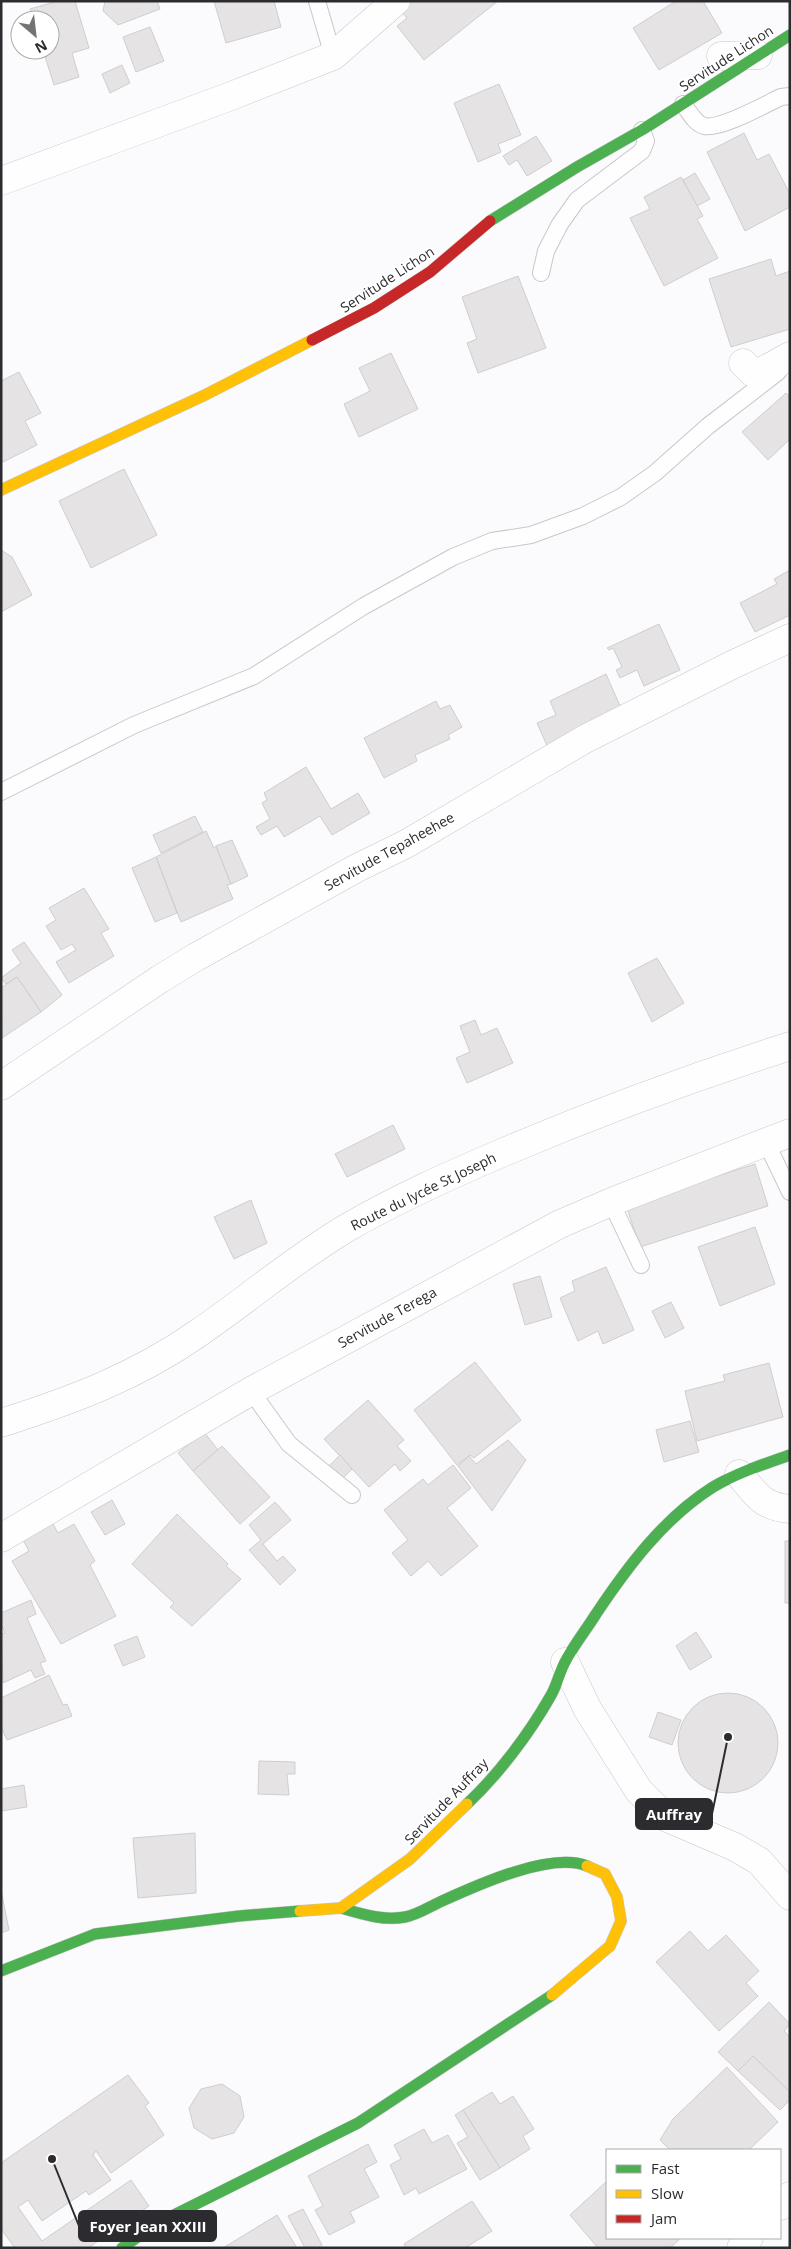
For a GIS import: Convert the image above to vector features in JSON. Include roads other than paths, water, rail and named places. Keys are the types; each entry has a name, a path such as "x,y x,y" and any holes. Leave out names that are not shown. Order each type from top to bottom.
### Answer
{"street":[{"path":"1,181 333,56 396,1"},
{"name":"Servitude Lichon","path":"1,490 205,395 374,308 430,272 492,220 577,167 642,130 790,35"},
{"path":"721,56 758,55"},
{"path":"743,362 752,372 759,373 790,356"},
{"name":"Servitude Tepaheehee","path":"1,1086 160,979 196,957 357,868 406,844 585,739 732,664 790,638"},
{"name":"Route du lycée St Joseph","path":"1,1423 90,1393 153,1362 198,1334 289,1265 345,1229 394,1202 469,1167 626,1102 790,1046"},
{"name":"Servitude Terega","path":"1,1538 251,1391 560,1224 611,1202 778,1137"},
{"name":"Servitude Auffray","path":"341,1908 410,1859 482,1789 518,1744 551,1696 565,1662 624,1572 647,1545 689,1505 714,1487 739,1474 790,1456"},
{"path":"739,1474 762,1501 776,1508 790,1509"},
{"path":"565,1662 588,1710 639,1790 665,1816 735,1847 759,1862 790,1896"},
{"path":"1,1971 95,1934 239,1916 341,1908 376,1918 406,1917 506,1874 544,1865 578,1863 605,1874 617,1897 621,1921 610,1946 542,2003 358,2123 156,2224 122,2248"},
{"path":"781,2205 790,2196"}],"lane":[{"path":"318,1 333,56"},
{"path":"682,104 696,121 706,126 729,122 782,96 790,96"},
{"path":"541,274 546,251 560,224 577,200 642,151 646,141 642,130"},
{"path":"1,792 134,725 254,676 364,606 453,557 492,541 531,535 583,516 621,497 655,473 708,426 790,364"},
{"path":"778,1137 790,1192"},
{"path":"611,1202 641,1265"},
{"path":"251,1391 289,1444 352,1495"}],"place":[{"name":"Auffray","path":"728,1737"},
{"name":"Foyer Jean XXIII","path":"52,2159"}]}
